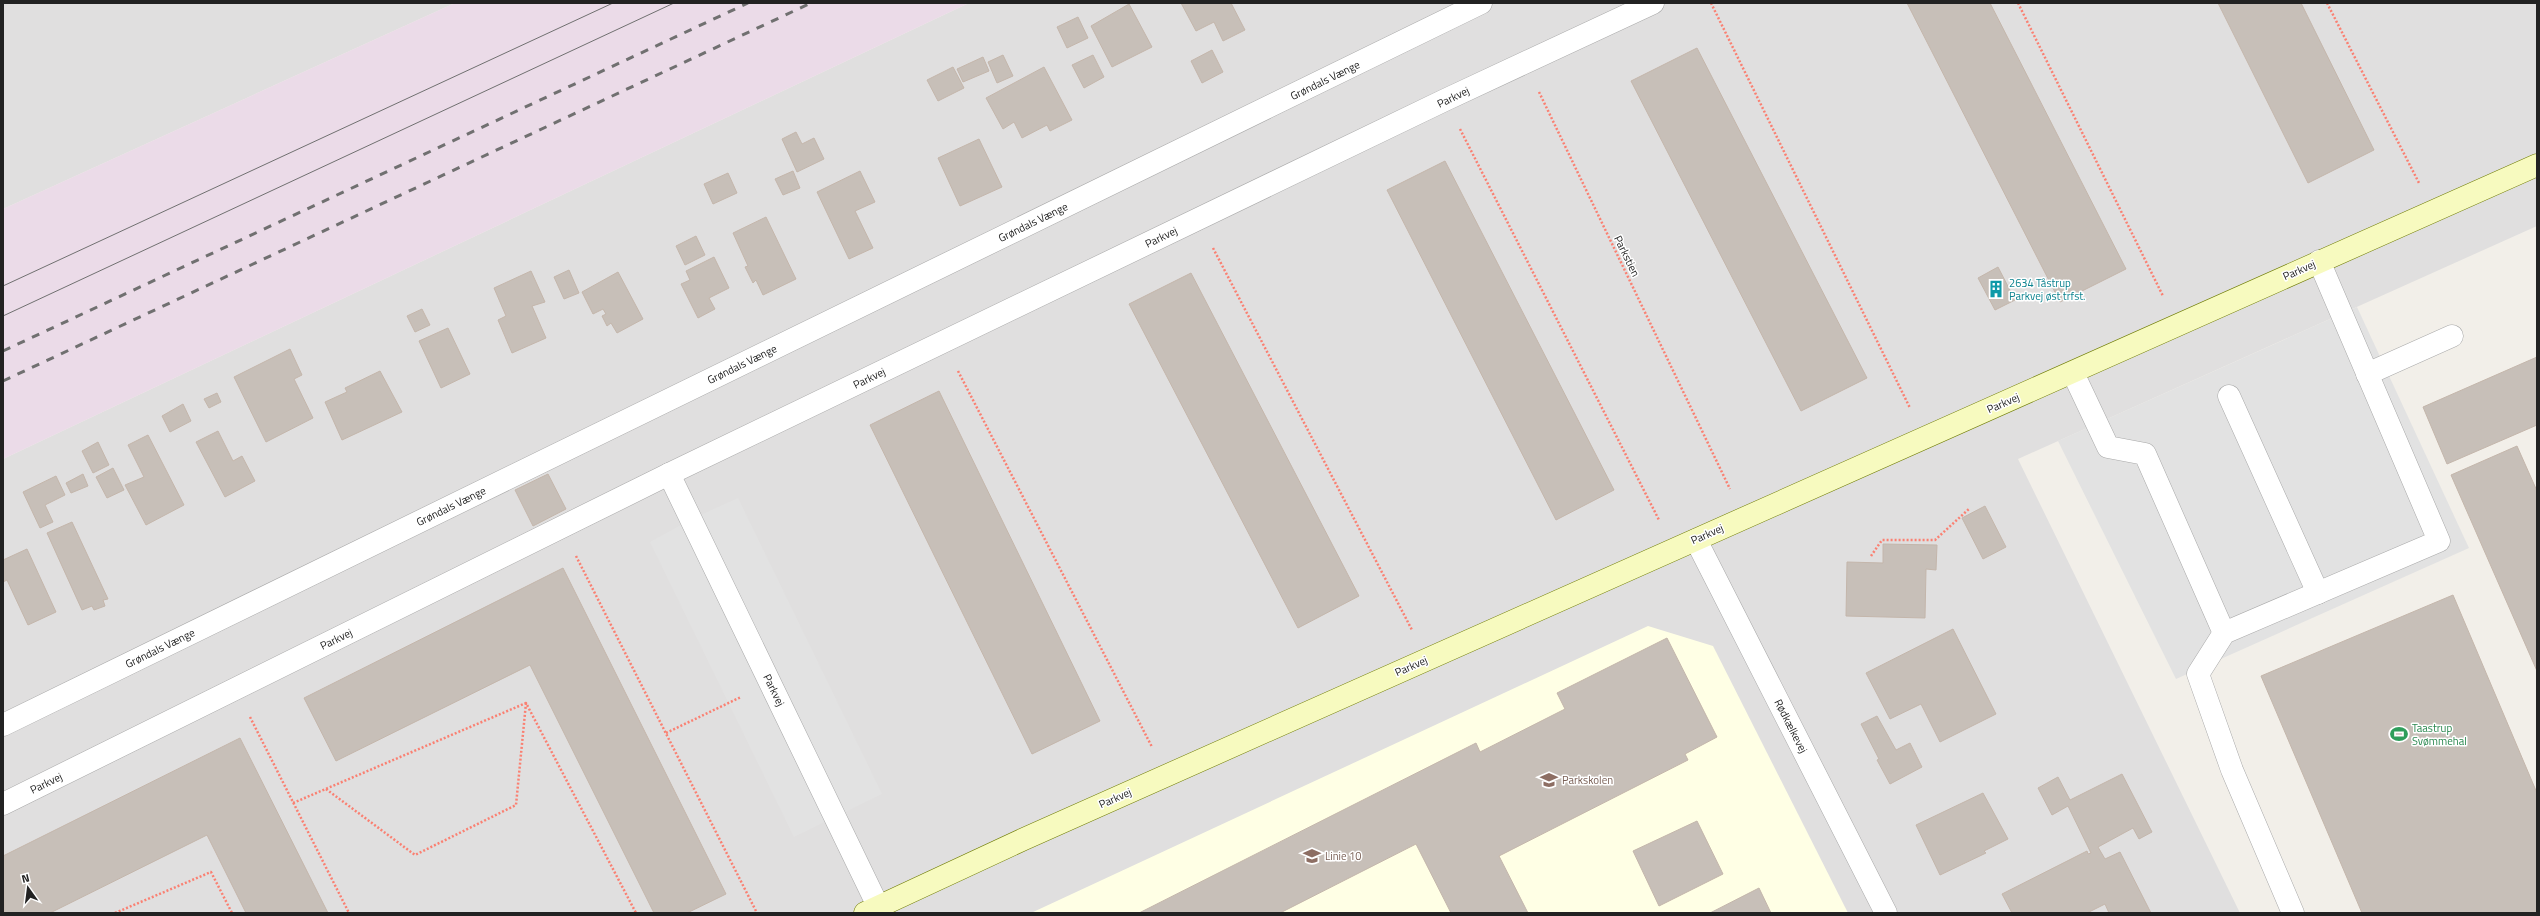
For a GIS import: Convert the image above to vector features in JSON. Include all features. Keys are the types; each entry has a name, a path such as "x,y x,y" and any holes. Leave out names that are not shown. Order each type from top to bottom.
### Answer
{"street":[{"name":"Grøndals Vænge","path":"3,725 1482,3"},
{"name":"Parkvej","path":"3,804 669,474 1524,62 1653,3"},
{"name":"Parkvej","path":"669,474 770,683 871,910 1427,659 1924,437 2073,373 2177,324 2537,164"},
{"path":"2293,913 2232,770 2198,674 2224,633 2439,541 2319,262"},
{"path":"2367,374 2452,336"},
{"path":"2073,373 2108,447 2145,454 2224,633"},
{"path":"2229,396 2318,593"},
{"name":"Rødkælkevej","path":"1696,540 1886,913"}],"path":[{"path":"1711,3 1924,437"},
{"path":"2018,3 2177,324"},
{"path":"2327,3 2433,211"},
{"name":"Parkstien","path":"1524,62 1744,518"},
{"path":"1445,100 1673,549"},
{"path":"1198,219 1427,659"},
{"path":"943,342 1166,776"},
{"path":"1871,556 1882,540 1935,540 1970,508"},
{"path":"562,527 757,913"},
{"path":"666,733 770,683"},
{"path":"235,689 349,913"},
{"path":"293,803 526,703"},
{"path":"325,789 415,855 516,805 526,703"},
{"path":"526,703 636,913"},
{"path":"114,913 211,872 232,913"}],"shaded area":[{"path":"3,3 455,3 3,209"},
{"path":"455,3 969,3 3,459 3,209"},
{"path":"969,3 2537,3 2537,226 2018,459 2240,913 3,913 3,459"},
{"path":"2357,307 2469,548 2176,679 2058,441"},
{"path":"738,498 882,794 794,837 650,542 692,519"},
{"name":"Parkskolen","path":"1648,626 1713,646 1848,913 1031,913"}],"building":[{"path":"1181,3 1231,3 1245,30 1223,41 1214,22 1196,31"},
{"path":"1907,3 1990,3 2126,269 2060,302"},
{"path":"2218,3 2301,3 2374,150 2308,183"},
{"path":"1129,4 1152,47 1112,67 1091,26"},
{"path":"1078,17 1088,38 1067,48 1057,27"},
{"path":"1697,48 1867,378 1801,411 1631,81"},
{"path":"1212,50 1223,72 1202,83 1191,61"},
{"path":"1003,55 1013,76 997,83 988,62"},
{"path":"1093,55 1104,77 1084,88 1072,65"},
{"path":"983,57 989,71 963,82 957,69"},
{"path":"953,67 964,88 938,101 927,80"},
{"path":"1044,67 1072,120 1050,131 1047,125 1022,138 1014,122 1003,129 986,98"},
{"path":"796,132 802,144 814,138 824,159 797,172 782,139"},
{"path":"979,139 1002,187 960,206 938,158"},
{"path":"1445,161 1614,490 1556,520 1387,190"},
{"path":"793,171 800,188 783,195 775,179"},
{"path":"860,171 875,202 855,211 873,248 849,259 817,192"},
{"path":"728,173 737,193 713,204 704,184"},
{"path":"766,217 796,279 763,295 756,280 753,283 745,267 748,266 733,233"},
{"path":"696,236 705,255 685,265 676,246"},
{"path":"714,257 729,288 709,298 715,309 698,318 681,284 690,280 686,271"},
{"name":"2634 Tåstrup Parkvej øst trfst.","path":"1998,267 2015,300 1995,310 1978,278"},
{"path":"569,270 579,293 564,299 554,277"},
{"path":"531,271 545,302 532,306 546,338 512,353 498,320 506,316 494,288"},
{"path":"618,272 643,319 617,333 611,323 607,326 602,316 606,314 603,309 593,314 582,292"},
{"path":"1191,273 1359,596 1298,628 1129,304"},
{"path":"422,309 430,325 415,332 407,316"},
{"path":"448,328 470,374 441,388 419,341"},
{"path":"290,349 302,375 294,379 313,418 266,442 234,377"},
{"path":"2537,357 2537,425 2447,464 2423,407"},
{"path":"380,371 402,412 342,440 325,402 347,392 345,388"},
{"path":"939,391 1100,721 1032,754 870,425"},
{"path":"217,393 221,402 209,408 204,399"},
{"path":"183,404 191,421 170,432 162,416"},
{"path":"218,431 233,461 242,456 255,481 225,497 196,442"},
{"path":"148,435 184,505 146,525 125,485 144,477 128,445"},
{"path":"98,442 109,465 93,473 82,451"},
{"path":"2517,446 2537,491 2537,671 2451,475"},
{"path":"113,468 124,490 107,498 96,477"},
{"path":"83,474 88,486 71,493 66,483"},
{"path":"548,474 566,509 533,526 515,490"},
{"path":"56,476 65,495 45,505 53,522 40,528 23,492"},
{"path":"1985,506 2006,547 1983,559 1962,518"},
{"path":"72,522 108,599 103,600 105,606 94,610 92,606 82,610 47,533"},
{"path":"1883,544 1937,545 1936,570 1926,569 1925,618 1846,616 1847,562 1883,563"},
{"path":"27,549 56,612 28,625 7,580 3,582 3,560"},
{"path":"563,568 726,894 687,913 654,913 530,665 336,761 304,698"},
{"name":"Taastrup Svømmehal","path":"2453,595 2537,793 2537,913 2362,913 2261,676"},
{"path":"1953,629 1996,714 1940,742 1921,704 1890,719 1866,673"},
{"path":"1667,638 1717,737 1685,754 1688,760 1499,856 1528,913 1451,913 1416,844 1280,913 1139,913 1476,743 1480,752 1565,709 1557,693"},
{"path":"1877,716 1896,750 1910,743 1922,767 1890,784 1877,760 1879,759 1861,724"},
{"path":"240,738 328,913 246,913 207,835 50,913 4,913 3,856"},
{"path":"2122,774 2152,832 2139,839 2133,828 2098,847 2105,859 2120,852 2151,913 2109,913 2105,904 2087,913 2012,913 2002,894 2087,851 2088,854 2091,853 2068,806 2052,815 2038,788 2058,777 2070,800"},
{"path":"1983,793 2008,839 1984,851 1986,853 1940,875 1916,825"},
{"path":"1697,821 1723,874 1659,906 1633,851"},
{"path":"1759,888 1771,913 1710,913"}],"tram line":[{"path":"3,286 613,3"},
{"path":"3,316 674,3"}],"railway":[{"path":"3,351 748,3"},
{"path":"3,381 811,3"}],"place":[{"name":"2634 Tåstrup Parkvej øst trfst.","path":"1996,289"},
{"name":"Taastrup Svømmehal","path":"2399,734"},
{"name":"Parkskolen","path":"1549,780"},
{"name":"Linie 10","path":"1312,856"}]}
